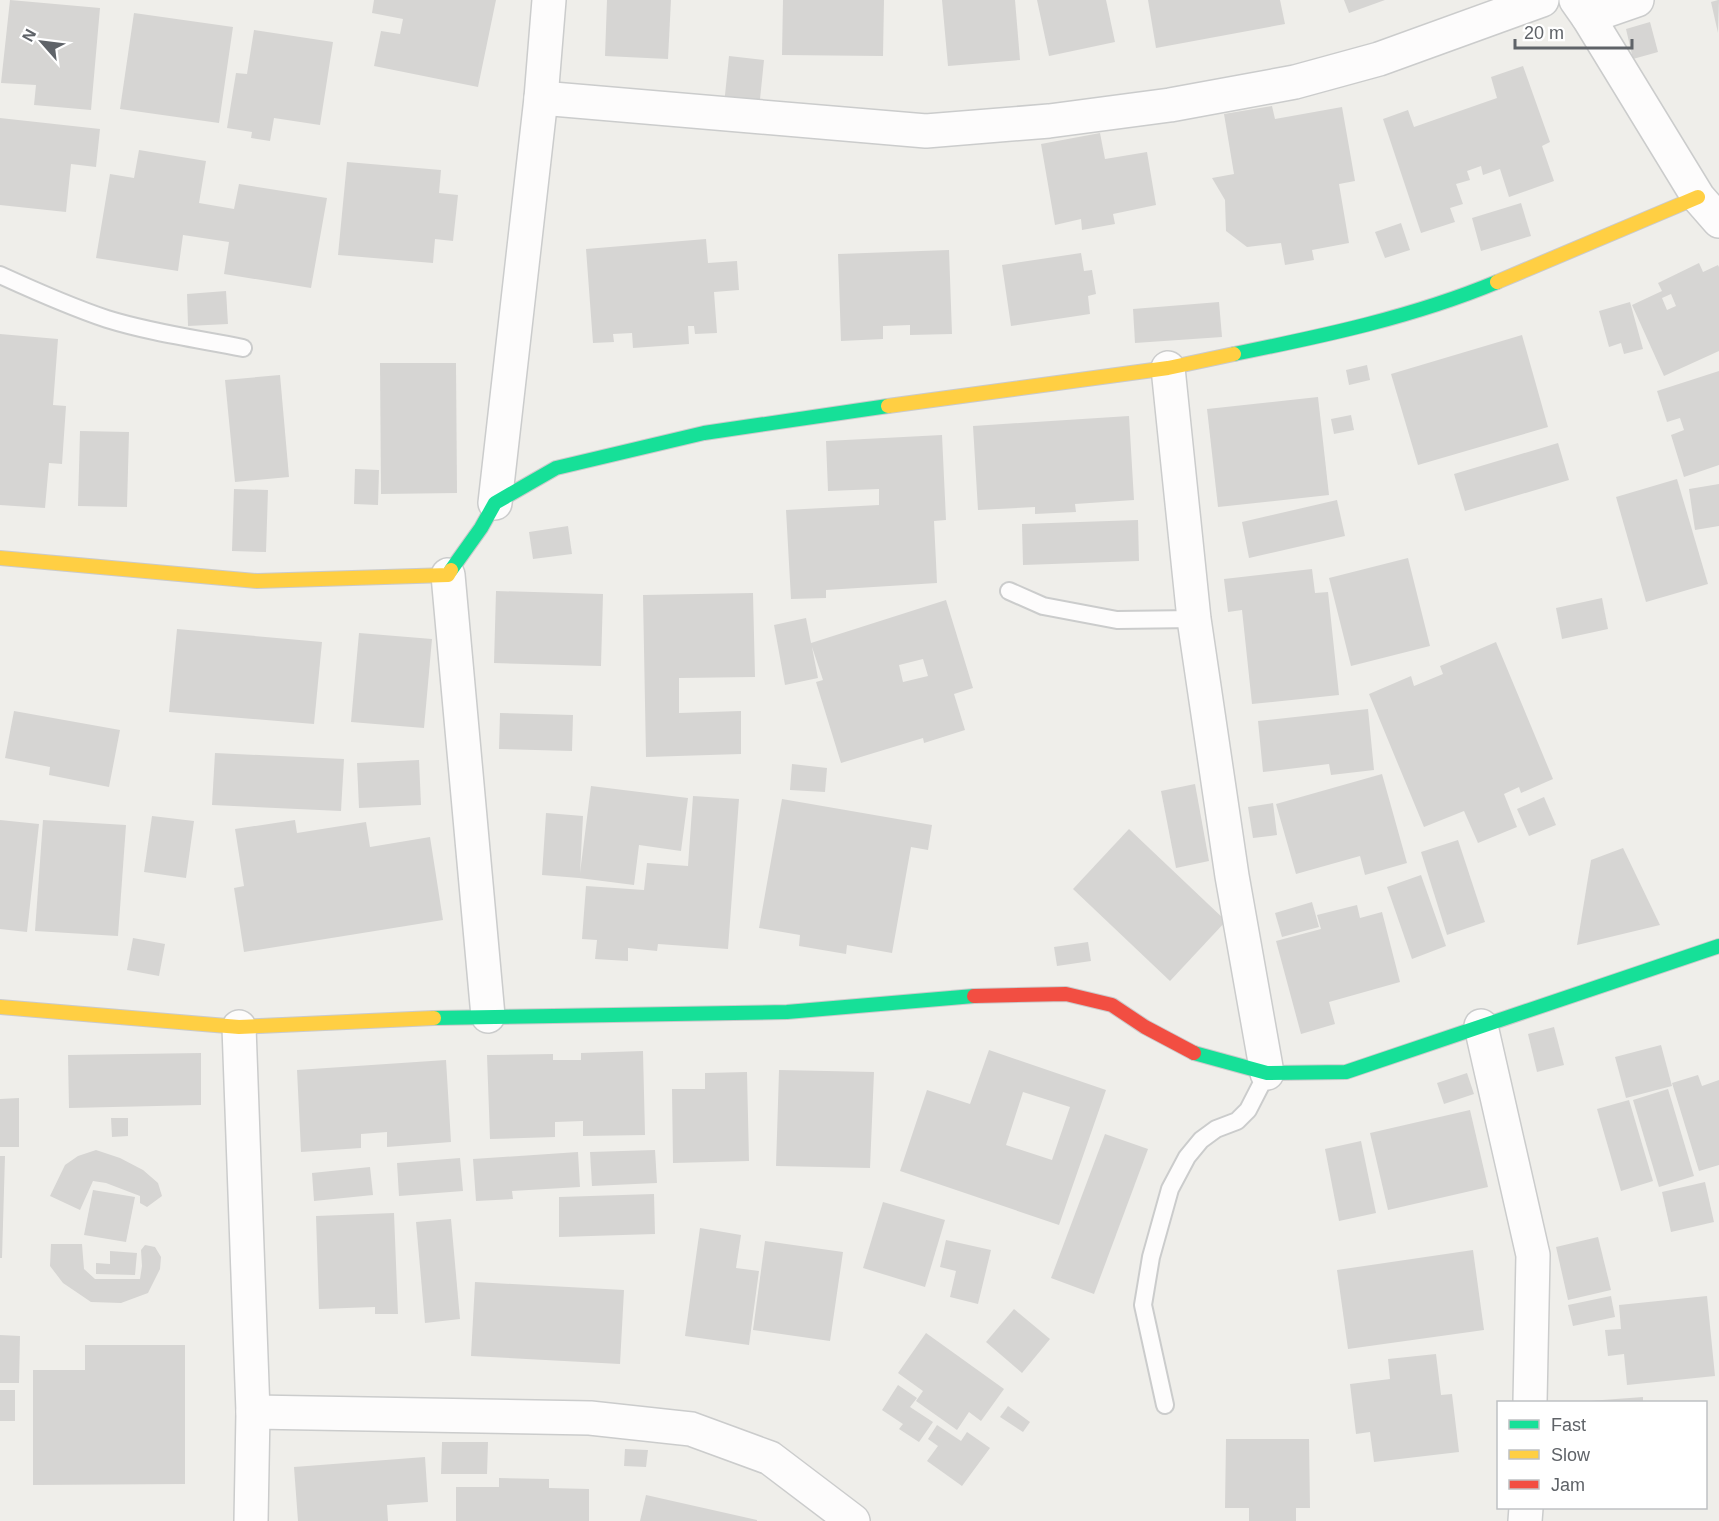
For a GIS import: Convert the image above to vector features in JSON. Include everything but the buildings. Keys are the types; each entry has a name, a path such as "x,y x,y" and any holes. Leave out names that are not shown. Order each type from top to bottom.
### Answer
{"street":[{"path":"488,1016 448,576 495,503 541,98 549,0"},
{"path":"541,98 926,131 1049,121 1170,105 1295,82 1379,59 1542,0"},
{"path":"1637,0 1582,9 1698,197 1719,221"},
{"path":"495,503 556,468 704,433 1168,368 1337,333 1468,294 1698,197"},
{"path":"1168,368 1194,619 1232,876 1267,1073"},
{"path":"0,558 257,581 448,576"},
{"path":"0,1007 238,1027 488,1016 787,1012 992,995 1066,993 1112,1005 1145,1027 1196,1054 1267,1073 1346,1072 1719,946"},
{"path":"1481,1026 1533,1255 1530,1401"},
{"path":"238,1027 253,1412 251,1521"},
{"path":"253,1412 590,1418 691,1429 770,1458 853,1521"}],"lane":[{"path":"0,275 64,303 107,318 151,331 243,348"},
{"path":"1009,591 1042,606 1117,620 1194,619"},
{"path":"1165,1405 1143,1305 1151,1257 1170,1189 1187,1156 1201,1140 1216,1129 1237,1121 1248,1110 1267,1073"}],"traffic: fast":[{"path":"1234,354 1334,333 1400,315 1497,282"},
{"path":"451,570 481,528 495,503 556,468 704,433 888,406"},
{"path":"1194,1053 1267,1073 1346,1072 1719,946"},
{"path":"434,1018 787,1012 974,996"}],"traffic: slow":[{"path":"1497,282 1698,197"},
{"path":"888,406 1168,368 1234,354"},
{"path":"0,558 257,581 448,575 451,570"},
{"path":"0,1007 239,1027 434,1018"}],"traffic: jam":[{"path":"974,996 1066,994 1112,1005 1145,1027 1194,1053"}]}
